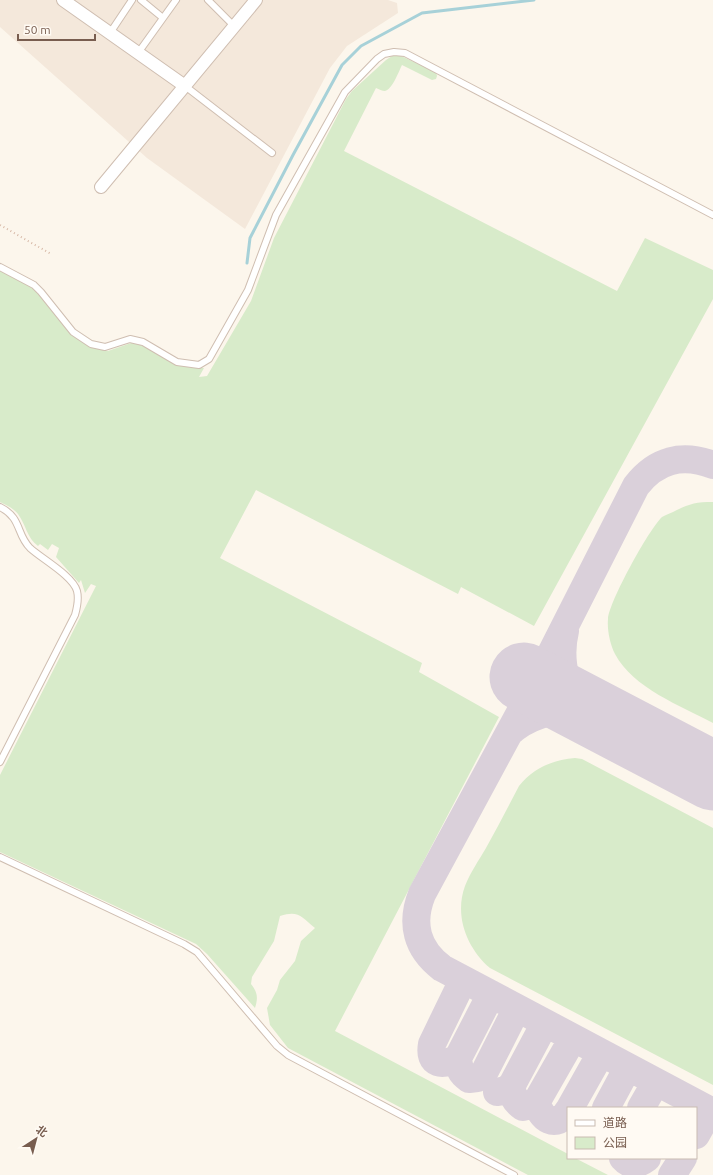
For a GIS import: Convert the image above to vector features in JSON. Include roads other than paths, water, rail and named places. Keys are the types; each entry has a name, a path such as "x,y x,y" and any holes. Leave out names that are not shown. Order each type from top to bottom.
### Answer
{"street":[{"path":"63,0 185,86"},
{"path":"101,187 256,0"}],"lane":[{"path":"110,33 132,0"},
{"path":"141,0 163,18"},
{"path":"138,53 176,0"},
{"path":"208,0 234,26"},
{"path":"0,267 34,285 42,292 73,332 91,344 105,347 130,339 143,342 177,362 199,364 204,362 209,359 248,290 276,215 345,92 377,59 384,54 394,52 405,53 713,215"},
{"path":"185,86 272,153"},
{"path":"0,507 7,511 18,524 24,540 30,547 69,578 77,591 78,606 75,615 0,762"},
{"path":"0,857 184,944 197,952 277,1046 288,1055 514,1175"}],"waterway":[{"path":"247,263 250,238 293,155 342,65 361,46 422,13 534,0"}]}
